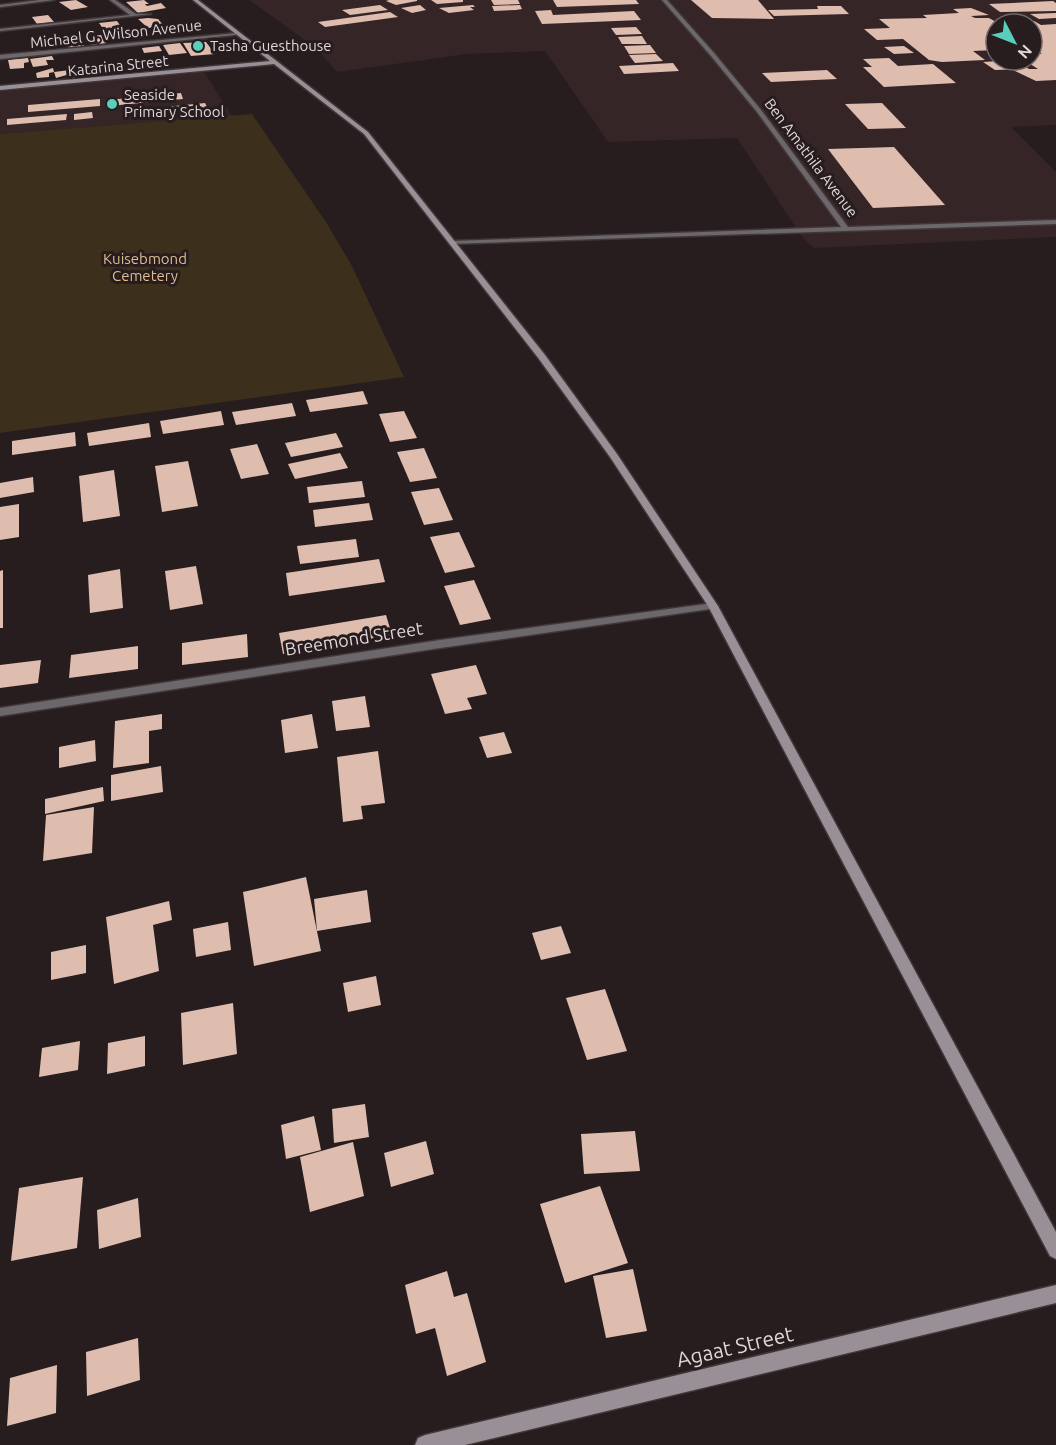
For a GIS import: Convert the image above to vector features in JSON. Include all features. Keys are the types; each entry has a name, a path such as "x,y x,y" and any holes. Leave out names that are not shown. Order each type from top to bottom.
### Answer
{"street":[{"path":"0,6 52,0"},
{"path":"112,0 134,15"},
{"path":"195,0 366,133 542,357 601,438 713,606 1056,1250"},
{"name":"Ben Amathila Avenue","path":"664,0 774,129 846,229 1056,222"},
{"path":"0,30 148,14"},
{"name":"Michael G. Wilson Avenue","path":"0,57 235,33"},
{"name":"Katarina Street","path":"0,88 274,62"},
{"path":"451,243 846,229"},
{"name":"Breemond Street","path":"0,712 440,644 713,606"},
{"name":"Agaat Street","path":"425,1445 1056,1294"}],"shaded area":[{"path":"249,0 1056,0 1056,125 1011,127 1056,172 1056,237 814,248 802,237 737,138 608,142 545,51 468,54 337,72 316,48"},
{"name":"Seaside Primary School","path":"204,72 232,116 0,134 0,91"}],"green space":[{"name":"Kuisebmond Cemetery","path":"252,114 326,222 352,266 404,377 0,433 0,134"}],"building":[{"path":"76,0 88,7 71,10 59,2"},
{"path":"144,0 149,4 145,4 147,6 161,3 166,8 138,13 126,2"},
{"path":"431,0 463,0 463,2 437,4"},
{"path":"491,0 518,0 520,4 494,5"},
{"path":"553,0 636,0 639,4 557,7"},
{"path":"691,0 758,0 774,19 712,18"},
{"path":"386,1 417,1 396,5"},
{"path":"1053,1 1056,3 1056,11 1000,12 989,4"},
{"path":"380,5 388,10 350,15 342,10"},
{"path":"420,5 426,10 412,13 401,8"},
{"path":"473,5 475,7 470,7 474,10 449,13 439,8"},
{"path":"520,5 522,9 494,11 492,6"},
{"path":"817,6 841,6 849,14 774,16 768,10 818,9"},
{"path":"971,8 984,13 984,15 971,16 984,18 984,51 973,51 984,60 942,62 929,60 903,39 877,40 864,29 890,28 879,19 927,18 923,15 959,13 953,9"},
{"path":"551,10 553,15 634,11 641,20 542,24 535,11"},
{"path":"390,12 398,17 325,27 318,22"},
{"path":"1044,13 1056,13 1056,18 1044,19"},
{"path":"48,15 54,22 37,24 32,17"},
{"path":"138,19 158,19 164,26 148,28"},
{"path":"117,21 122,28 104,30 99,23"},
{"path":"1056,24 1056,80 1036,81 1017,72 1044,72 1044,25"},
{"path":"636,27 642,34 616,35 611,28"},
{"path":"102,35 107,43 90,45 86,36"},
{"path":"642,36 647,44 622,44 618,37"},
{"path":"79,38 85,47 69,49 64,39"},
{"path":"206,42 215,54 191,56 183,43"},
{"path":"180,43 187,53 169,55 163,45"},
{"path":"650,45 656,53 629,54 624,46"},
{"path":"159,46 162,51 144,53 142,48"},
{"path":"904,46 914,53 894,54 884,47"},
{"path":"656,54 663,61 635,63 629,55"},
{"path":"52,56 54,60 46,60 48,65 33,67 30,59"},
{"path":"28,58 29,62 24,63 24,68 10,69 8,60"},
{"path":"889,58 898,66 933,64 956,83 884,87 863,67 872,67 863,59"},
{"path":"673,63 679,71 624,74 619,66"},
{"path":"53,68 54,72 49,73 49,77 37,78 36,73"},
{"path":"78,69 82,77 72,79 70,74 56,78 54,72"},
{"path":"827,70 837,79 771,82 762,73"},
{"path":"181,93 183,99 109,106 108,100"},
{"path":"100,99 100,106 28,112 28,105"},
{"path":"205,103 208,109 136,116 134,110"},
{"path":"882,103 906,128 868,129 845,104"},
{"path":"92,112 93,118 74,120 74,114"},
{"path":"67,114 66,120 7,125 7,119"},
{"path":"894,147 945,205 873,208 828,149"},
{"path":"363,391 368,404 310,412 306,400"},
{"path":"292,403 296,416 236,425 232,412"},
{"path":"221,411 224,425 163,434 160,421"},
{"path":"404,411 417,438 390,442 379,414"},
{"path":"149,423 151,437 89,446 87,433"},
{"path":"75,432 76,446 12,455 12,441"},
{"path":"336,433 343,447 291,457 285,443"},
{"path":"257,444 269,474 241,479 230,449"},
{"path":"424,448 437,478 410,482 397,452"},
{"path":"340,453 348,468 295,479 288,464"},
{"path":"188,461 198,506 162,512 155,466"},
{"path":"114,470 120,516 83,522 79,476"},
{"path":"33,477 34,492 0,498 0,483"},
{"path":"362,481 365,497 309,503 307,487"},
{"path":"439,488 453,520 424,525 411,492"},
{"path":"369,503 373,520 315,527 313,510"},
{"path":"19,504 19,537 0,540 0,507"},
{"path":"459,532 475,567 445,573 430,537"},
{"path":"356,539 359,557 300,564 297,546"},
{"path":"379,559 385,582 289,596 286,573"},
{"path":"196,566 203,604 170,610 165,571"},
{"path":"120,569 123,608 90,613 88,575"},
{"path":"3,570 3,628 0,628 0,571"},
{"path":"474,580 491,619 460,625 444,586"},
{"path":"386,615 392,635 283,654 279,633"},
{"path":"247,634 248,657 182,665 182,643"},
{"path":"138,646 138,669 69,678 71,655"},
{"path":"41,660 38,683 0,688 0,665"},
{"path":"476,665 487,694 467,698 472,709 445,714 431,674"},
{"path":"365,696 370,727 336,731 332,701"},
{"path":"162,714 162,729 149,731 149,763 113,768 115,721"},
{"path":"312,714 318,748 285,753 281,720"},
{"path":"504,732 512,753 487,758 479,737"},
{"path":"95,740 96,761 59,768 59,747"},
{"path":"378,751 385,803 361,806 363,819 343,822 337,757"},
{"path":"161,766 163,792 111,801 111,775"},
{"path":"103,787 104,801 45,814 45,799"},
{"path":"94,807 92,853 43,861 46,815"},
{"path":"306,877 321,951 254,966 243,892"},
{"path":"367,890 371,922 317,931 314,899"},
{"path":"169,901 172,920 153,925 159,971 114,984 106,917"},
{"path":"228,922 231,950 196,957 193,929"},
{"path":"561,926 571,953 541,960 532,933"},
{"path":"86,945 86,973 51,980 51,952"},
{"path":"376,976 381,1005 348,1012 343,983"},
{"path":"605,989 627,1051 587,1060 566,998"},
{"path":"233,1003 237,1054 183,1065 181,1013"},
{"path":"145,1036 145,1066 107,1074 108,1043"},
{"path":"80,1041 78,1070 39,1077 42,1048"},
{"path":"365,1104 369,1137 334,1143 332,1109"},
{"path":"314,1116 321,1150 286,1159 281,1125"},
{"path":"635,1131 640,1171 584,1174 581,1134"},
{"path":"426,1141 434,1174 391,1187 384,1153"},
{"path":"353,1142 364,1196 310,1212 300,1157"},
{"path":"83,1177 77,1248 11,1261 19,1188"},
{"path":"600,1186 628,1263 565,1283 540,1204"},
{"path":"138,1198 141,1237 99,1249 97,1210"},
{"path":"633,1269 647,1331 606,1338 593,1276"},
{"path":"447,1271 454,1297 467,1293 486,1362 447,1376 435,1328 416,1334 405,1285"},
{"path":"138,1338 140,1380 87,1396 86,1352"},
{"path":"57,1365 56,1413 7,1426 10,1378"}],"place":[{"name":"Tasha Guesthouse","path":"198,46"},
{"name":"Seaside Primary School","path":"112,104"}]}
